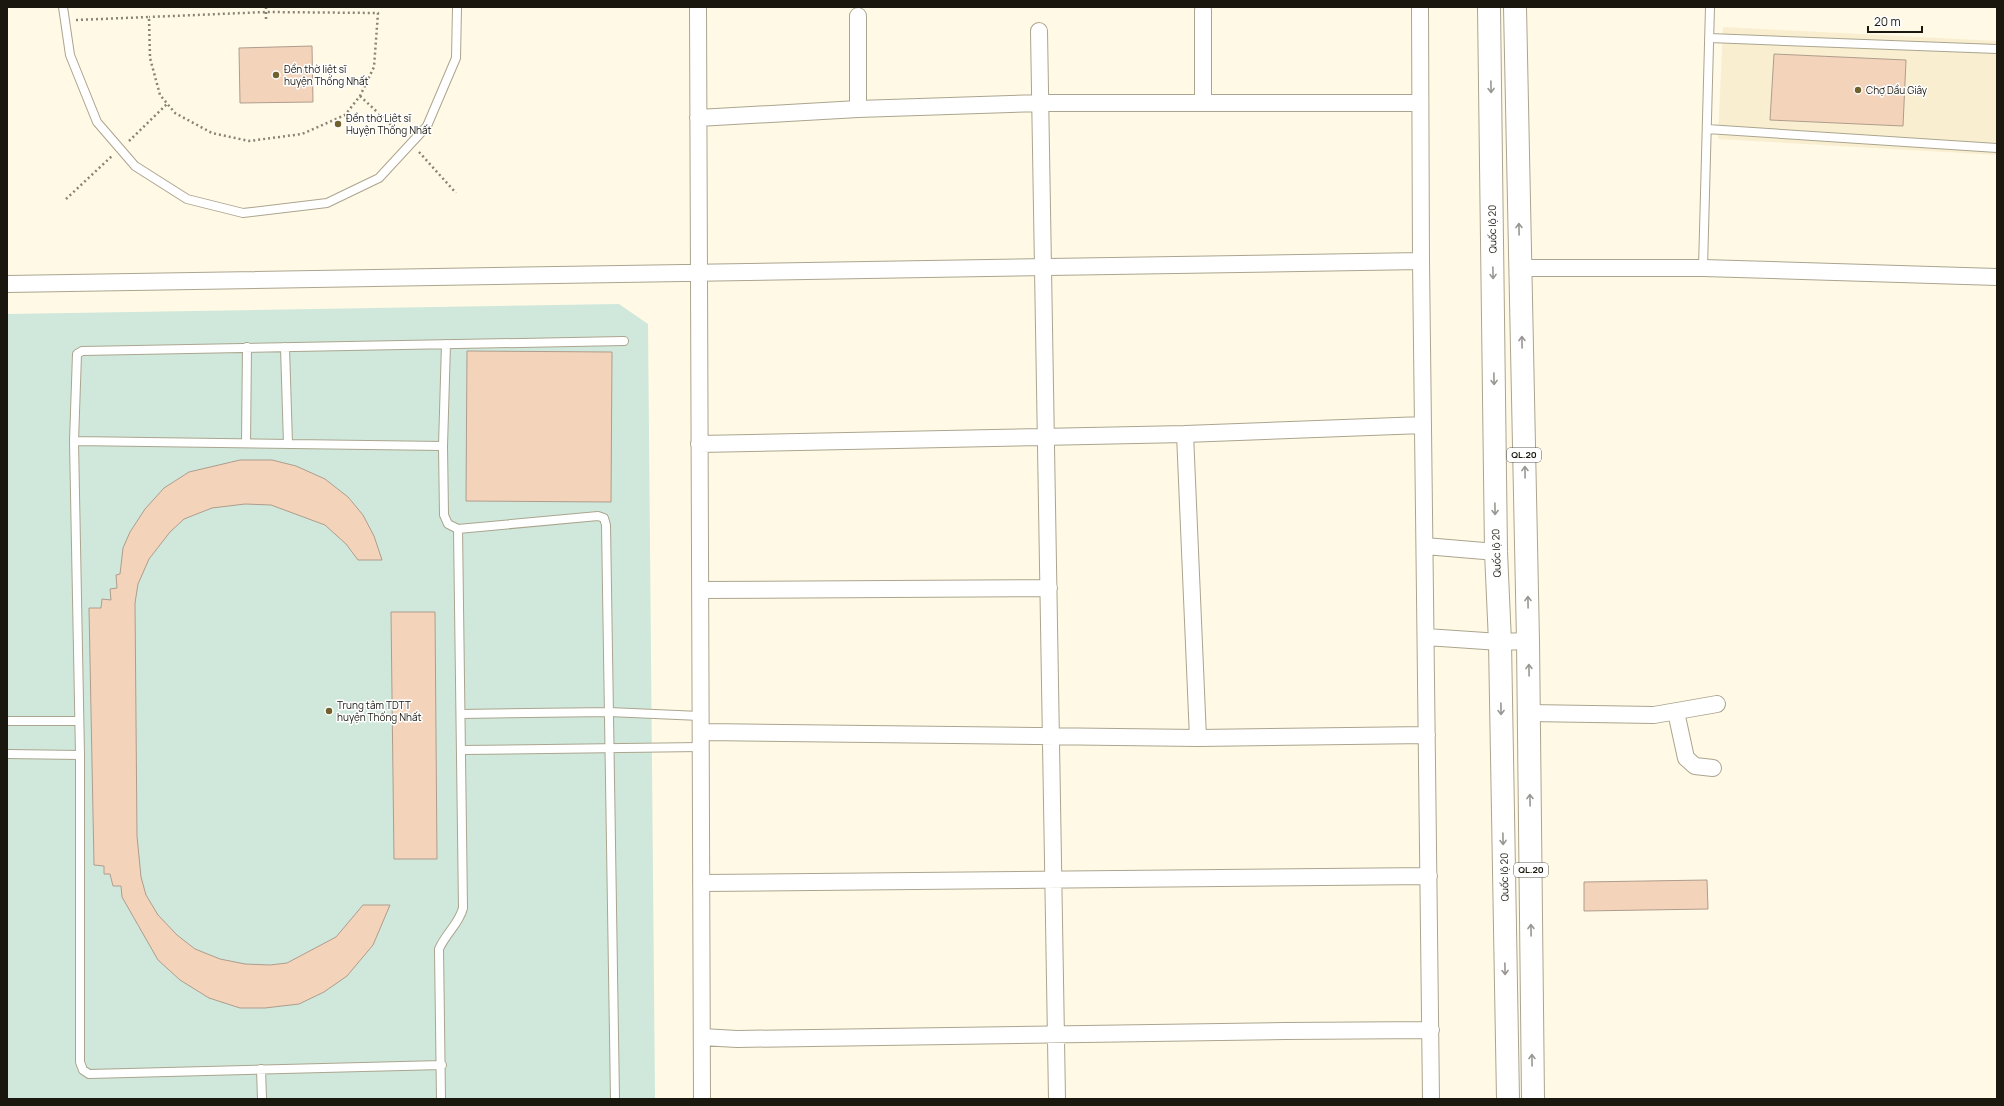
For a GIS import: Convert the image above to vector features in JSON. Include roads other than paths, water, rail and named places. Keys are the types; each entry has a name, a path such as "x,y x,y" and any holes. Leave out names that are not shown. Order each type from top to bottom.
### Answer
{"highway":[{"name":"QL.20","path":"1480,7 1490,48"},
{"name":"Quốc lộ 20","path":"1489,7 1496,552 1500,642 1508,1099"},
{"name":"QL.20","path":"1515,7 1514,46 1528,641 1533,1099"},
{"name":"QL.20","path":"1514,46 1521,7"}],"street":[{"path":"698,7 700,716 702,740 702,1099"},
{"path":"1420,7 1432,1099"},
{"path":"1203,10 1203,103"},
{"path":"858,16 858,109"},
{"path":"1039,31 1057,1099"},
{"path":"698,118 858,109 1041,103 1420,103"},
{"path":"7,284 1422,260"},
{"path":"1520,268 1703,268 1997,276"},
{"path":"699,444 1046,435 1184,434 1424,426"},
{"path":"1184,434 1198,738"},
{"path":"1425,546 1496,552"},
{"path":"700,590 1049,588"},
{"path":"1426,636 1500,642 1528,641"},
{"path":"1529,714 1654,715 1717,704"},
{"path":"1676,712 1686,758 1695,766 1713,768"},
{"path":"702,740 1051,736 1198,738 1427,735"},
{"path":"701,883 1054,881 1429,876"},
{"path":"702,1037 737,1039 1431,1030"}],"lane":[{"path":"63,7 70,55 97,122 135,166 187,199 243,213 328,203 378,178 427,126 456,58 457,7"},
{"path":"1703,268 1710,7"},
{"path":"1709,38 1997,49"},
{"path":"1707,129 1997,148"},
{"path":"442,1065 89,1074 83,1070 80,1062 80,755 74,441 77,354 82,351 285,346 624,341"},
{"path":"446,344 443,446 444,515 448,524 458,529 598,516 604,518 606,525 615,1099"},
{"path":"285,346 288,444"},
{"path":"246,347 246,443"},
{"path":"74,441 443,446"},
{"path":"441,1099 442,1065 439,949 444,938 460,919 463,908 458,529"},
{"path":"461,714 609,712 700,716"},
{"path":"7,721 79,721"},
{"path":"462,750 610,748 702,740"},
{"path":"7,754 80,755"},
{"path":"261,1070 262,1099"}],"place":[{"name":"Đền thờ liệt sĩ huyện Thống Nhất","path":"276,75"},
{"name":"Chợ Dầu Giây","path":"1858,90"},
{"name":"Đền thờ Liệt sĩ Huyện Thống Nhất","path":"338,124"},
{"name":"Trung tâm TDTT huyện Thống Nhất","path":"329,711"}]}
